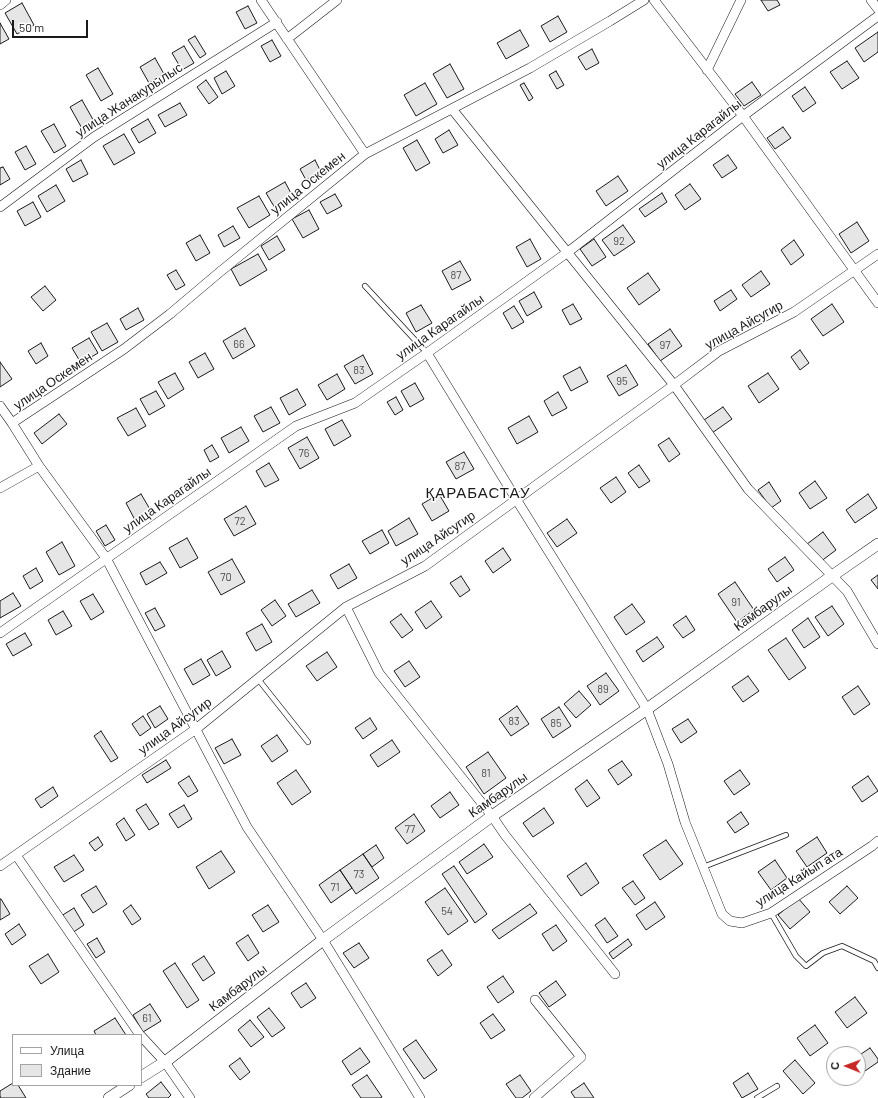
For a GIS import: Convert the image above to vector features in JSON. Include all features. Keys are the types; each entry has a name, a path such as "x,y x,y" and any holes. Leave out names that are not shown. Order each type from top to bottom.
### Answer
{"street":[{"path":"0,5 6,0"},
{"path":"261,0 366,154"},
{"path":"287,38 337,0"},
{"name":"улица Оскемен","path":"12,423 124,349 366,154 530,68 644,0"},
{"path":"654,0 743,116 878,303"},
{"path":"707,70 741,0"},
{"path":"871,0 878,10"},
{"name":"улица Карагайлы","path":"0,633 296,426 355,403 427,353 568,252 743,116 878,16"},
{"name":"улица Жанакурылыс","path":"0,207 94,137 276,22"},
{"path":"452,109 674,385 748,489 847,592 878,644"},
{"name":"улица Айсугир","path":"0,866 196,729 346,607 425,566 719,351 794,312 878,254"},
{"path":"427,353 647,709 668,764 685,822 703,867"},
{"path":"0,406 39,466 106,558 247,826 323,940 420,1098"},
{"path":"0,488 39,466"},
{"name":"Камбарулы","path":"142,1076 165,1062 323,940 492,816 647,709 878,544"},
{"path":"346,607 379,672 615,974"},
{"name":"улица Кайып ата","path":"703,867 722,914 730,921 742,923 771,913 876,846"},
{"path":"16,855 139,1034"},
{"path":"534,1098 581,1057 535,1000"},
{"path":"142,1038 165,1062 190,1098"},
{"path":"109,1098 127,1086"}],"lane":[{"path":"365,286 427,353"},
{"path":"258,679 308,742"},
{"path":"703,867 786,835"},
{"path":"771,913 796,956 806,966 823,953 842,946 874,961 878,968"},
{"path":"757,1098 777,1086"}],"building":[{"path":"761,0 777,0 780,5 768,11"},
{"path":"22,3 34,25 17,34 5,13"},
{"path":"248,6 257,23 245,29 236,12"},
{"path":"558,16 567,32 550,42 541,26"},
{"path":"0,23 9,39 0,44"},
{"path":"520,30 529,46 506,59 497,43"},
{"path":"878,32 878,52 864,62 855,48"},
{"path":"195,36 206,54 200,58 188,40"},
{"path":"272,40 281,56 270,62 261,46"},
{"path":"184,46 194,63 182,70 172,53"},
{"path":"592,49 599,63 586,70 578,57"},
{"path":"155,58 164,74 149,83 140,67"},
{"path":"847,61 859,78 842,89 830,72"},
{"path":"450,64 464,89 447,98 433,74"},
{"path":"98,68 113,94 101,101 86,75"},
{"path":"226,71 235,86 222,94 214,78"},
{"path":"556,71 564,85 557,89 549,75"},
{"path":"206,80 218,97 209,104 197,87"},
{"path":"752,82 761,95 744,106 735,94"},
{"path":"425,83 437,104 416,116 404,95"},
{"path":"524,83 533,98 529,101 520,85"},
{"path":"805,87 816,103 803,112 792,96"},
{"path":"82,100 96,125 84,132 70,107"},
{"path":"180,103 187,115 165,127 158,115"},
{"path":"148,119 156,133 139,143 131,129"},
{"path":"54,124 66,146 54,153 41,131"},
{"path":"783,127 791,138 775,149 767,138"},
{"path":"449,130 458,145 443,153 435,139"},
{"path":"124,134 135,153 114,165 103,146"},
{"path":"417,140 430,163 416,171 403,148"},
{"path":"26,146 36,164 25,170 15,152"},
{"path":"728,155 737,168 722,178 713,165"},
{"path":"81,160 88,174 73,182 66,169"},
{"path":"315,160 321,172 306,180 300,169"},
{"path":"3,167 10,179 0,185 0,168"},
{"path":"618,176 628,191 606,206 596,191"},
{"path":"285,182 293,197 275,208 266,193"},
{"path":"690,184 701,199 685,210 675,195"},
{"path":"56,185 65,201 47,212 38,196"},
{"path":"662,193 667,202 645,217 639,209"},
{"path":"335,194 342,206 327,214 320,202"},
{"path":"259,196 270,215 249,228 237,208"},
{"path":"33,202 41,217 25,226 17,211"},
{"path":"309,210 319,229 303,238 292,219"},
{"path":"857,222 869,241 851,253 839,234"},
{"path":"623,225 635,242 614,256 602,240"},
{"path":"233,226 240,238 224,247 218,235"},
{"path":"200,235 210,253 196,261 186,243"},
{"path":"277,236 285,250 269,260 261,246"},
{"path":"530,239 541,259 527,267 516,247"},
{"path":"594,239 606,257 592,266 580,249"},
{"path":"794,240 804,255 791,265 781,250"},
{"path":"258,254 267,270 240,286 231,269"},
{"path":"460,261 471,280 452,290 442,271"},
{"path":"176,270 185,285 176,290 167,275"},
{"path":"761,271 770,284 751,297 742,285"},
{"path":"648,273 660,290 639,305 627,288"},
{"path":"45,286 56,300 43,311 31,297"},
{"path":"731,290 737,299 720,311 714,301"},
{"path":"534,292 542,307 527,316 519,301"},
{"path":"573,304 582,319 570,325 562,310"},
{"path":"832,304 844,322 823,336 811,319"},
{"path":"421,305 432,323 416,332 406,313"},
{"path":"514,306 524,322 512,329 503,313"},
{"path":"138,308 144,320 126,330 120,319"},
{"path":"107,323 118,342 102,351 91,332"},
{"path":"245,328 255,346 233,359 223,341"},
{"path":"670,329 682,346 660,361 648,344"},
{"path":"89,338 98,353 81,363 72,348"},
{"path":"41,343 48,356 36,364 28,351"},
{"path":"800,350 809,363 800,370 791,357"},
{"path":"205,353 214,369 198,378 189,362"},
{"path":"363,355 373,374 355,384 344,366"},
{"path":"0,362 12,379 0,387"},
{"path":"626,365 638,385 619,396 607,376"},
{"path":"580,367 588,382 571,391 563,376"},
{"path":"175,373 184,389 168,399 158,382"},
{"path":"768,373 779,389 759,403 748,386"},
{"path":"337,374 345,389 327,400 318,385"},
{"path":"415,383 424,399 410,407 401,391"},
{"path":"297,389 306,405 289,415 280,398"},
{"path":"156,391 165,406 149,415 140,399"},
{"path":"558,392 567,408 552,416 544,401"},
{"path":"396,397 403,410 395,415 387,402"},
{"path":"271,407 280,423 263,432 254,416"},
{"path":"723,407 732,419 712,433 704,420"},
{"path":"136,408 146,426 128,436 117,418"},
{"path":"59,414 67,424 42,444 34,433"},
{"path":"529,416 538,432 517,444 508,428"},
{"path":"342,420 351,436 334,446 325,429"},
{"path":"241,427 249,441 229,453 221,438"},
{"path":"307,437 319,458 300,469 288,448"},
{"path":"669,438 680,454 669,462 658,445"},
{"path":"212,445 219,457 210,462 204,450"},
{"path":"464,452 474,469 456,479 446,462"},
{"path":"269,463 279,480 265,487 256,471"},
{"path":"639,465 650,481 639,488 628,473"},
{"path":"616,477 626,492 611,503 600,488"},
{"path":"815,481 827,498 810,509 799,493"},
{"path":"769,482 781,501 771,508 758,490"},
{"path":"141,494 151,511 135,520 126,503"},
{"path":"439,494 449,511 432,521 422,504"},
{"path":"868,494 877,508 855,523 846,510"},
{"path":"246,506 256,524 234,536 224,519"},
{"path":"409,518 418,534 396,546 388,531"},
{"path":"567,519 577,533 557,547 547,533"},
{"path":"106,525 115,540 105,546 96,531"},
{"path":"382,530 389,543 370,554 362,541"},
{"path":"823,532 836,550 820,562 807,544"},
{"path":"187,538 198,558 180,568 169,548"},
{"path":"62,542 75,566 59,575 46,552"},
{"path":"503,548 511,560 493,573 485,561"},
{"path":"785,557 794,570 777,582 768,569"},
{"path":"232,559 245,582 221,595 208,572"},
{"path":"160,562 167,573 146,585 140,573"},
{"path":"349,564 357,578 338,589 330,575"},
{"path":"36,568 43,581 30,589 23,576"},
{"path":"878,575 878,589 871,580"},
{"path":"461,576 470,590 460,597 450,583"},
{"path":"735,582 754,610 737,622 718,594"},
{"path":"312,590 320,603 296,617 288,604"},
{"path":"13,593 21,606 0,618 0,601"},
{"path":"93,594 104,612 91,620 80,601"},
{"path":"275,600 286,616 272,626 261,610"},
{"path":"431,601 442,617 426,629 415,612"},
{"path":"632,604 645,622 626,635 614,617"},
{"path":"832,606 844,624 828,636 815,617"},
{"path":"155,608 165,626 155,631 145,613"},
{"path":"63,611 72,626 56,635 48,620"},
{"path":"401,614 413,630 402,638 390,622"},
{"path":"686,616 695,630 683,638 673,625"},
{"path":"808,618 820,637 804,648 792,630"},
{"path":"262,624 272,642 256,651 246,633"},
{"path":"25,633 32,645 13,656 6,644"},
{"path":"657,637 664,647 643,662 636,651"},
{"path":"786,638 806,668 789,680 768,650"},
{"path":"222,651 231,667 216,676 207,660"},
{"path":"327,652 337,667 317,681 306,666"},
{"path":"201,659 210,675 193,685 184,669"},
{"path":"409,661 420,677 405,687 394,671"},
{"path":"606,673 619,691 600,705 587,686"},
{"path":"748,676 759,691 743,702 732,687"},
{"path":"858,686 870,704 854,715 842,697"},
{"path":"579,691 591,705 576,718 564,704"},
{"path":"160,706 168,719 155,728 147,714"},
{"path":"517,706 529,724 511,736 499,719"},
{"path":"559,707 571,726 553,738 541,719"},
{"path":"143,716 151,728 140,736 132,724"},
{"path":"370,718 377,729 363,739 355,728"},
{"path":"688,719 697,732 681,743 672,729"},
{"path":"101,731 118,758 111,762 94,736"},
{"path":"277,735 288,751 272,762 261,746"},
{"path":"232,739 241,755 224,764 215,748"},
{"path":"392,740 400,752 378,767 370,755"},
{"path":"488,752 506,778 484,794 466,767"},
{"path":"166,760 171,768 147,783 142,775"},
{"path":"622,761 632,775 618,785 608,770"},
{"path":"296,770 311,792 292,805 277,783"},
{"path":"740,770 750,784 734,795 724,781"},
{"path":"189,776 198,791 188,797 178,783"},
{"path":"868,776 878,791 862,802 852,787"},
{"path":"587,780 600,798 587,807 575,789"},
{"path":"53,787 58,796 41,808 35,799"},
{"path":"450,792 459,805 440,818 431,806"},
{"path":"146,804 159,824 149,830 136,810"},
{"path":"184,805 192,819 178,828 169,814"},
{"path":"544,808 554,823 533,837 523,823"},
{"path":"741,812 749,824 735,833 727,822"},
{"path":"414,814 425,831 407,844 395,828"},
{"path":"124,818 135,835 126,841 116,824"},
{"path":"98,837 103,845 95,851 89,843"},
{"path":"817,837 827,853 807,867 796,851"},
{"path":"666,840 683,864 660,880 643,855"},
{"path":"484,844 493,857 467,874 459,862"},
{"path":"376,845 384,858 372,867 363,854"},
{"path":"221,851 235,872 209,889 196,867"},
{"path":"363,854 379,878 356,894 340,870"},
{"path":"74,855 84,870 64,882 54,867"},
{"path":"775,860 787,878 771,890 758,872"},
{"path":"586,863 599,883 581,896 567,876"},
{"path":"454,866 487,914 475,923 442,874"},
{"path":"340,870 352,888 331,903 319,885"},
{"path":"633,881 645,898 635,905 622,888"},
{"path":"96,886 107,904 93,913 81,895"},
{"path":"847,886 858,898 840,914 829,902"},
{"path":"445,888 468,921 448,935 425,902"},
{"path":"798,898 810,912 790,929 778,915"},
{"path":"0,899 10,914 0,920"},
{"path":"655,902 665,917 646,930 636,915"},
{"path":"530,904 537,913 499,939 492,930"},
{"path":"131,905 141,919 132,925 123,911"},
{"path":"268,905 279,922 263,932 252,915"},
{"path":"74,908 84,925 72,933 61,916"},
{"path":"605,918 618,936 607,943 595,925"},
{"path":"19,924 26,935 12,945 5,934"},
{"path":"556,925 567,941 553,951 542,934"},
{"path":"248,935 259,953 248,961 236,943"},
{"path":"97,938 105,952 96,958 87,944"},
{"path":"628,939 632,945 613,959 609,953"},
{"path":"359,943 369,958 354,968 343,953"},
{"path":"442,950 452,965 438,976 427,960"},
{"path":"48,954 59,972 41,984 29,966"},
{"path":"204,956 215,973 203,981 192,964"},
{"path":"175,963 199,1000 187,1008 163,971"},
{"path":"503,976 514,992 498,1003 487,987"},
{"path":"556,981 566,995 549,1007 539,993"},
{"path":"306,983 316,998 301,1008 291,993"},
{"path":"855,997 867,1013 847,1028 835,1012"},
{"path":"150,1004 161,1021 143,1032 133,1015"},
{"path":"269,1008 285,1028 272,1037 257,1017"},
{"path":"493,1014 505,1030 491,1039 480,1023"},
{"path":"115,1018 125,1034 96,1034 94,1031"},
{"path":"250,1020 264,1037 251,1047 238,1030"},
{"path":"815,1025 828,1043 810,1056 797,1038"},
{"path":"416,1040 437,1070 424,1079 403,1049"},
{"path":"360,1048 370,1062 351,1075 342,1061"},
{"path":"870,1048 878,1059 878,1062 866,1070 866,1051"},
{"path":"240,1058 250,1072 240,1080 229,1066"},
{"path":"795,1060 815,1083 803,1094 783,1071"},
{"path":"748,1073 758,1089 742,1098 733,1083"},
{"path":"367,1075 382,1097 361,1098 352,1085"},
{"path":"520,1075 531,1091 522,1098 516,1098 506,1084"},
{"path":"161,1082 171,1095 168,1098 149,1098 146,1094"},
{"path":"584,1083 594,1098 575,1098 571,1092"},
{"path":"12,1084 12,1086 19,1086 26,1098 1,1098 0,1091"}],"district":[{"name":"ҚАРАБАСТАУ","path":"478,493"}]}
